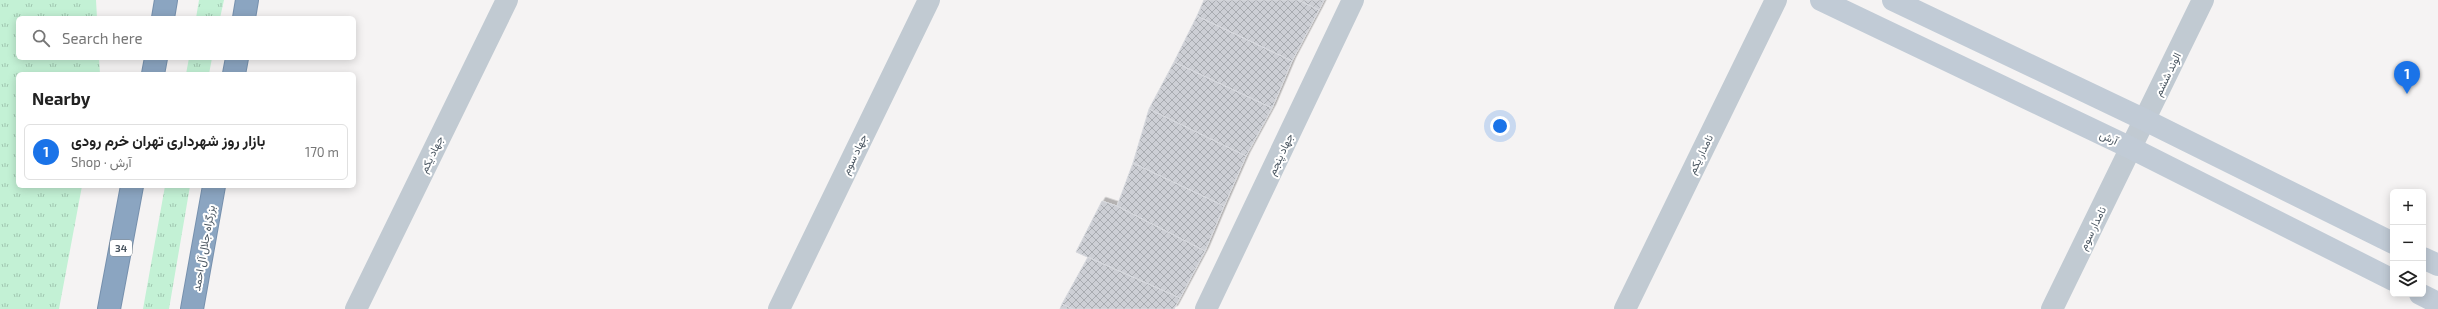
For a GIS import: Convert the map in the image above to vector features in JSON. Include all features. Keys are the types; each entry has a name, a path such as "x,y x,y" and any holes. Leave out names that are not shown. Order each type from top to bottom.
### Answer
{"highway":[{"path":"163,16 166,0"},
{"path":"244,16 247,0"},
{"path":"153,72 156,60"},
{"path":"234,72 237,60"},
{"name":"34","path":"109,309 132,188"},
{"name":"بزرگراه جلال آل احمد","path":"192,309 214,188"}],"street":[{"name":"جهاد یکم","path":"356,309 507,0"},
{"name":"جهاد سوم","path":"779,309 929,0"},
{"name":"جهاد پنجم","path":"1206,309 1353,0"},
{"name":"نامدار یکم","path":"1625,309 1776,0"},
{"name":"آرش","path":"1821,0 2131,148 2390,278"},
{"path":"1893,0 2145,120 2390,242"},
{"name":"الوند ششم","path":"2131,148 2203,0"},
{"name":"نامدار سوم","path":"2052,309 2131,148"},
{"path":"2426,259 2438,265"},
{"path":"2426,297 2438,303"}],"green space":[{"path":"0,0 96,0 97,16 16,16 16,60 99,60 100,72 16,72 16,188 82,188 59,309 0,309"},
{"path":"199,0 224,0 220,16 196,16"},
{"path":"189,60 212,60 209,72 186,72"},
{"path":"165,188 190,188 169,309 143,309"}],"building":[{"path":"1204,0 1298,0 1319,10 1292,61 1197,16"},
{"path":"1298,0 1324,0 1319,10"},
{"path":"1197,16 1292,61 1272,108 1174,62"},
{"path":"1174,62 1272,108 1246,156 1149,109"},
{"path":"1149,109 1246,156 1224,206 1133,163"},
{"path":"1133,163 1224,206 1205,251 1117,206"},
{"path":"1102,201 1117,206 1205,251 1180,298 1076,252"},
{"path":"1088,257 1180,298 1174,309 1073,309 1062,304"},
{"path":"1062,304 1073,309 1060,309"}],"place":[{"name":"بازار روز شهرداری تهران خرم رودی","path":"2407,94"}]}
